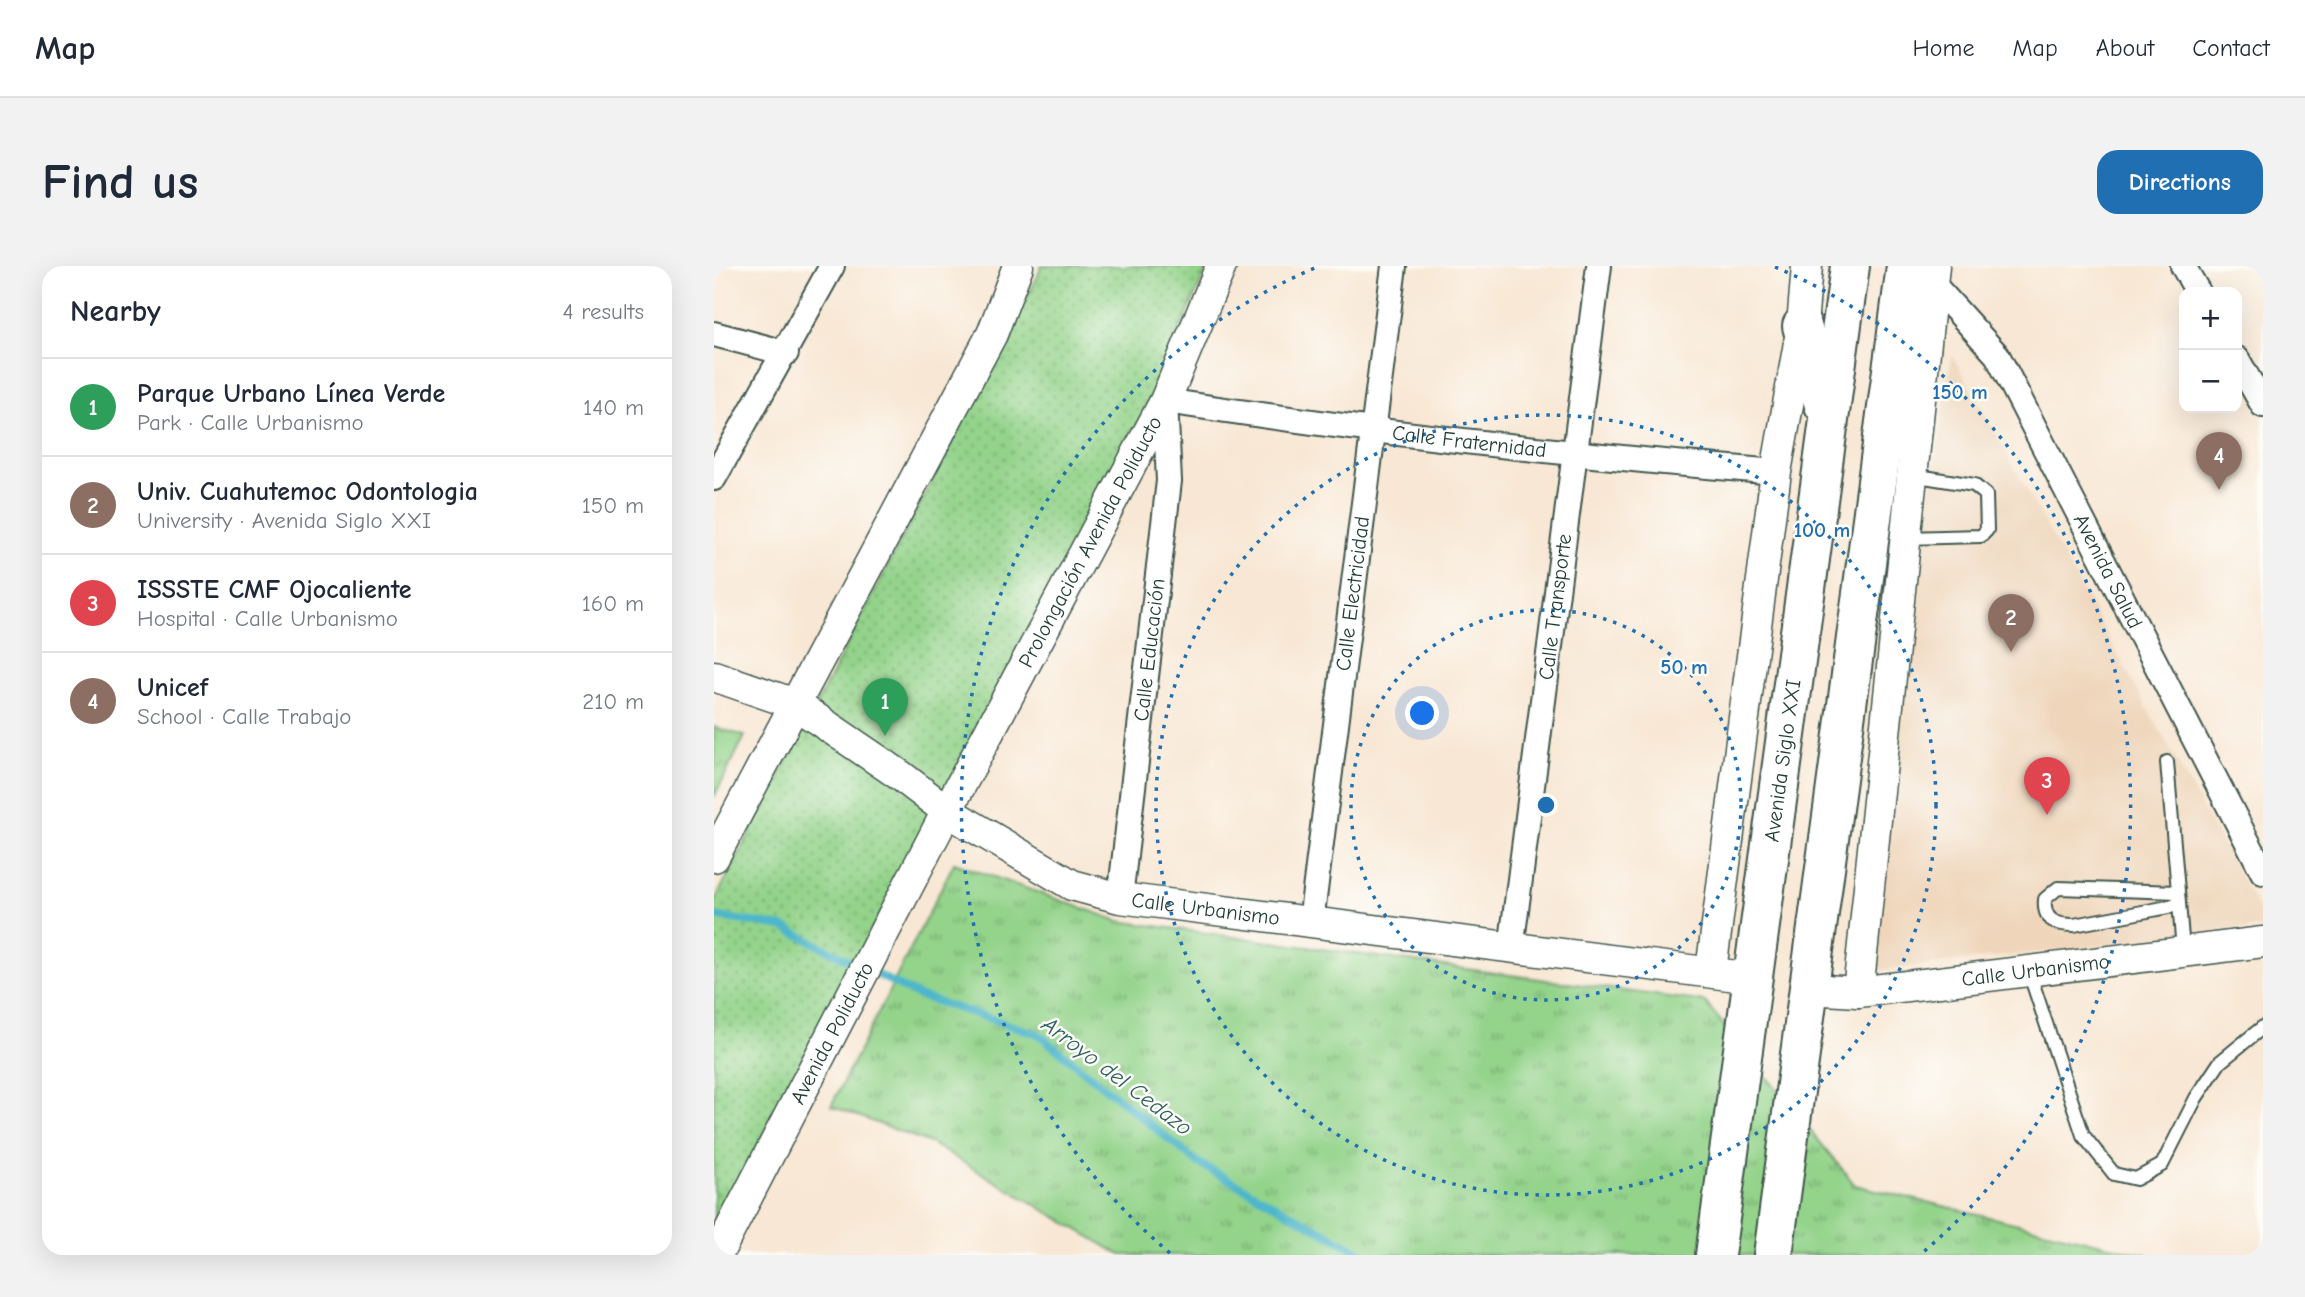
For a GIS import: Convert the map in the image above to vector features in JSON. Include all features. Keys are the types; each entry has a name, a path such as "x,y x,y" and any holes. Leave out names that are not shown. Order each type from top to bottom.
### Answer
{"highway":[{"name":"Avenida Siglo XXI","path":"1714,1255 1850,266"},
{"path":"1773,1255 1808,989 1924,272"},
{"path":"1802,326 1827,418"}],"street":[{"path":"714,478 786,353 832,266"},
{"path":"714,857 992,334 1018,266"},
{"name":"Prolongación Avenida Poliducto","path":"947,811 1165,401 1221,266"},
{"name":"Calle Electricidad","path":"1311,922 1394,266"},
{"name":"Calle Transporte","path":"1511,950 1599,266"},
{"name":"Avenida Siglo XXI","path":"1711,971 1776,472 1802,326 1807,266"},
{"path":"2183,266 2195,287"},
{"path":"1858,992 1912,475 1924,272"},
{"name":"Avenida Salud","path":"1924,272 1997,355 2263,872"},
{"path":"714,334 786,353"},
{"path":"2242,368 2263,405"},
{"name":"Calle Fraternidad","path":"1165,401 1372,432 1575,455 1776,472"},
{"name":"Calle Educación","path":"1120,898 1169,481 1165,401"},
{"name":"Calle Urbanismo","path":"714,676 794,704 901,776 947,811 1072,885 1120,898 1511,950 1711,971 1753,978"},
{"name":"Avenida Poliducto","path":"717,1255 947,811"},
{"name":"Calle Urbanismo","path":"1808,989 1858,992 2263,942"}],"lane":[{"path":"1906,538 1981,536 1987,530 1986,495 1974,485 1912,475"},
{"path":"2166,762 2183,950"},
{"path":"2058,888 2178,899 2074,925 2060,925 2050,920 2044,911 2045,899 2058,888"},
{"path":"2029,970 2082,1135 2114,1174 2136,1179 2162,1165 2196,1098 2220,1062 2263,1027"}],"shaded area":[{"path":"1952,355 2263,917 2263,927 1875,971 1899,705 1913,593"}],"green space":[{"path":"1041,266 1208,266 1141,421 714,1229 714,902"},
{"path":"714,727 745,736 714,797"},
{"path":"954,863 1119,921 1705,1002 1855,1185 2148,1255 1121,1255 930,1143 831,1106"}],"waterway":[{"name":"Arroyo del Cedazo","path":"714,916 783,927 860,966"},
{"name":"Arroyo del Cedazo","path":"872,972 919,996 1038,1034 1197,1162 1365,1255"}],"place":[{"name":"Unicef","path":"2219,490"},
{"name":"Univ. Cuahutemoc Odontologia","path":"2011,652"},
{"name":"Parque Urbano Línea Verde","path":"885,736"},
{"name":"ISSSTE CMF Ojocaliente","path":"2047,815"}]}
